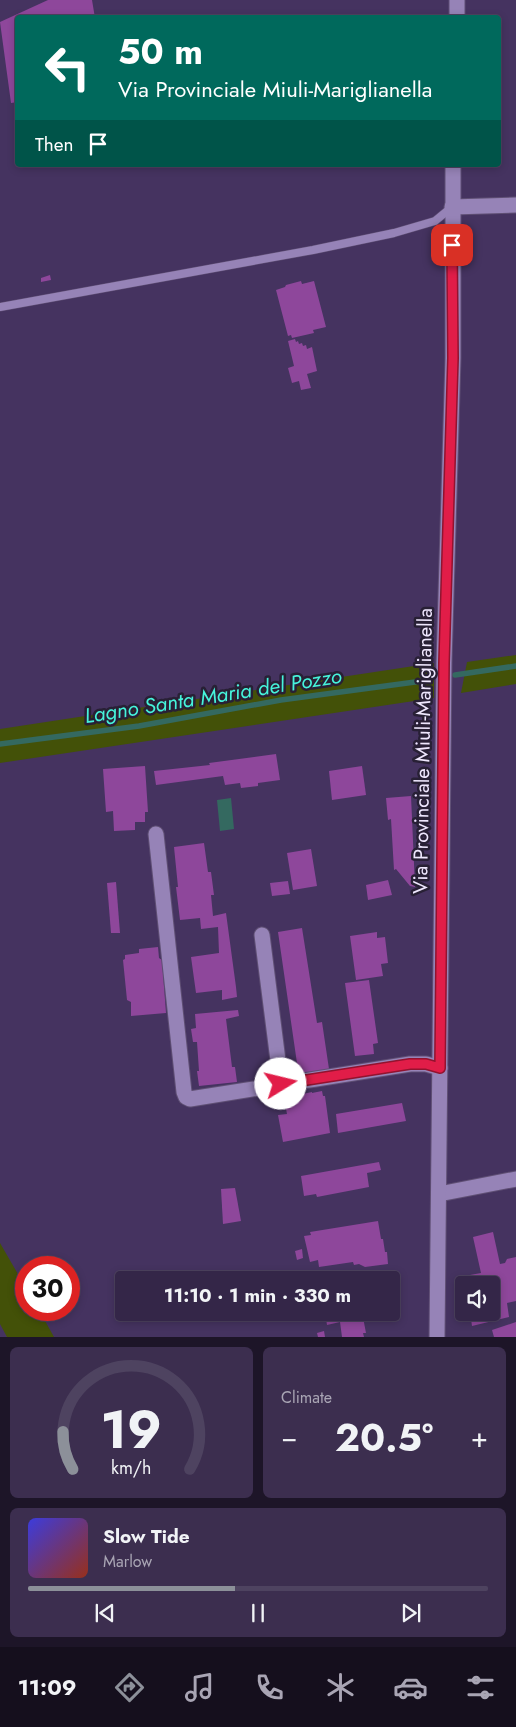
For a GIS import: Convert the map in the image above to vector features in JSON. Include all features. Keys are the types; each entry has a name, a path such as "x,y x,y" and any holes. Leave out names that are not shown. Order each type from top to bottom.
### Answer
{"street":[{"path":"457,0 457,15"},
{"name":"Via Provinciale Miuli-Mariglianella","path":"436,1337 444,663 453,358 453,167"},
{"path":"452,207 516,205"},
{"path":"156,834 186,1097 190,1099 410,1064 426,1064 440,1068"},
{"path":"262,935 281,1084"},
{"path":"439,1194 516,1178"}],"lane":[{"path":"0,307 313,250 394,233 435,221 452,207"}],"green space":[{"path":"516,655 516,684 461,693 467,662"},
{"path":"434,663 434,698 0,763 0,729"},
{"path":"0,1243 15,1269 15,1321 45,1321 54,1337 7,1337 0,1324"}],"shaded area":[{"path":"231,798 234,829 220,831 217,800"}],"building":[{"path":"48,0 92,0 94,15 15,15"},
{"path":"15,15 15,102 11,103 0,22"},
{"path":"50,275 51,280 41,282 41,278"},
{"path":"301,281 302,284 314,281 326,327 313,330 314,333 292,338 291,335 288,336 276,290"},
{"path":"295,339 299,344 306,345 307,349 312,347 317,371 307,374 311,388 301,390 299,381 292,383 288,368 294,366 288,341"},
{"path":"276,754 280,780 258,783 258,786 241,788 240,783 225,785 223,776 156,785 154,771 210,765 209,763"},
{"path":"145,766 148,812 145,812 145,822 135,822 135,830 114,831 113,811 106,812 103,769"},
{"path":"362,766 366,795 332,800 329,771"},
{"path":"411,796 415,887 410,886 396,869 394,870 391,819 388,820 386,798"},
{"path":"204,843 208,872 211,872 214,895 211,895 213,916 226,913 236,987 237,997 222,1000 222,990 196,993 191,957 219,953 218,927 201,929 200,918 180,920 176,887 178,887 174,847"},
{"path":"311,849 317,886 293,890 287,853"},
{"path":"388,880 392,895 368,900 366,885"},
{"path":"288,881 290,894 272,896 270,883"},
{"path":"116,882 120,933 111,933 107,883"},
{"path":"302,928 317,1023 322,1022 329,1069 326,1072 299,1077 278,932"},
{"path":"377,932 377,938 385,937 388,963 381,964 383,976 356,980 350,936"},
{"path":"158,947 159,958 162,960 166,1013 131,1016 131,1002 127,1000 123,960 125,955 139,953 139,949"},
{"path":"369,980 378,1043 373,1044 374,1054 355,1056 345,983"},
{"path":"238,1010 239,1016 226,1019 232,1067 235,1067 237,1082 199,1086 197,1042 193,1042 191,1029 196,1028 195,1014"},
{"path":"322,1091 323,1096 325,1096 330,1133 283,1142 278,1115 287,1114 284,1098"},
{"path":"402,1103 406,1121 338,1133 336,1114"},
{"path":"379,1162 381,1170 367,1173 369,1187 317,1197 316,1194 304,1196 301,1176"},
{"path":"235,1188 241,1221 223,1224 221,1189"},
{"path":"378,1221 381,1239 383,1239 385,1252 387,1252 388,1264 365,1267 359,1264 354,1265 353,1262 319,1267 318,1260 310,1262 304,1236 311,1235 310,1232"},
{"path":"493,1232 500,1264 505,1263 507,1259 516,1257 516,1301 507,1303 509,1317 500,1319 500,1276 470,1276 481,1273 473,1237"},
{"path":"302,1249 303,1258 297,1260 295,1251"},
{"path":"326,1321 364,1321 366,1333 363,1333 364,1337 342,1337 340,1322 327,1325"},
{"path":"471,1321 493,1321 472,1326"},
{"path":"516,1322 516,1337 494,1337 492,1330"},
{"path":"324,1331 325,1337 318,1337 317,1333"}],"waterway":[{"name":"Lagno Santa Maria del Pozzo","path":"455,675 516,666"},
{"name":"Lagno Santa Maria del Pozzo","path":"0,744 139,726 281,700 430,680"}],"route":[{"path":"281,1084 410,1064 426,1064 440,1068 444,663 453,358 452,245"}]}
